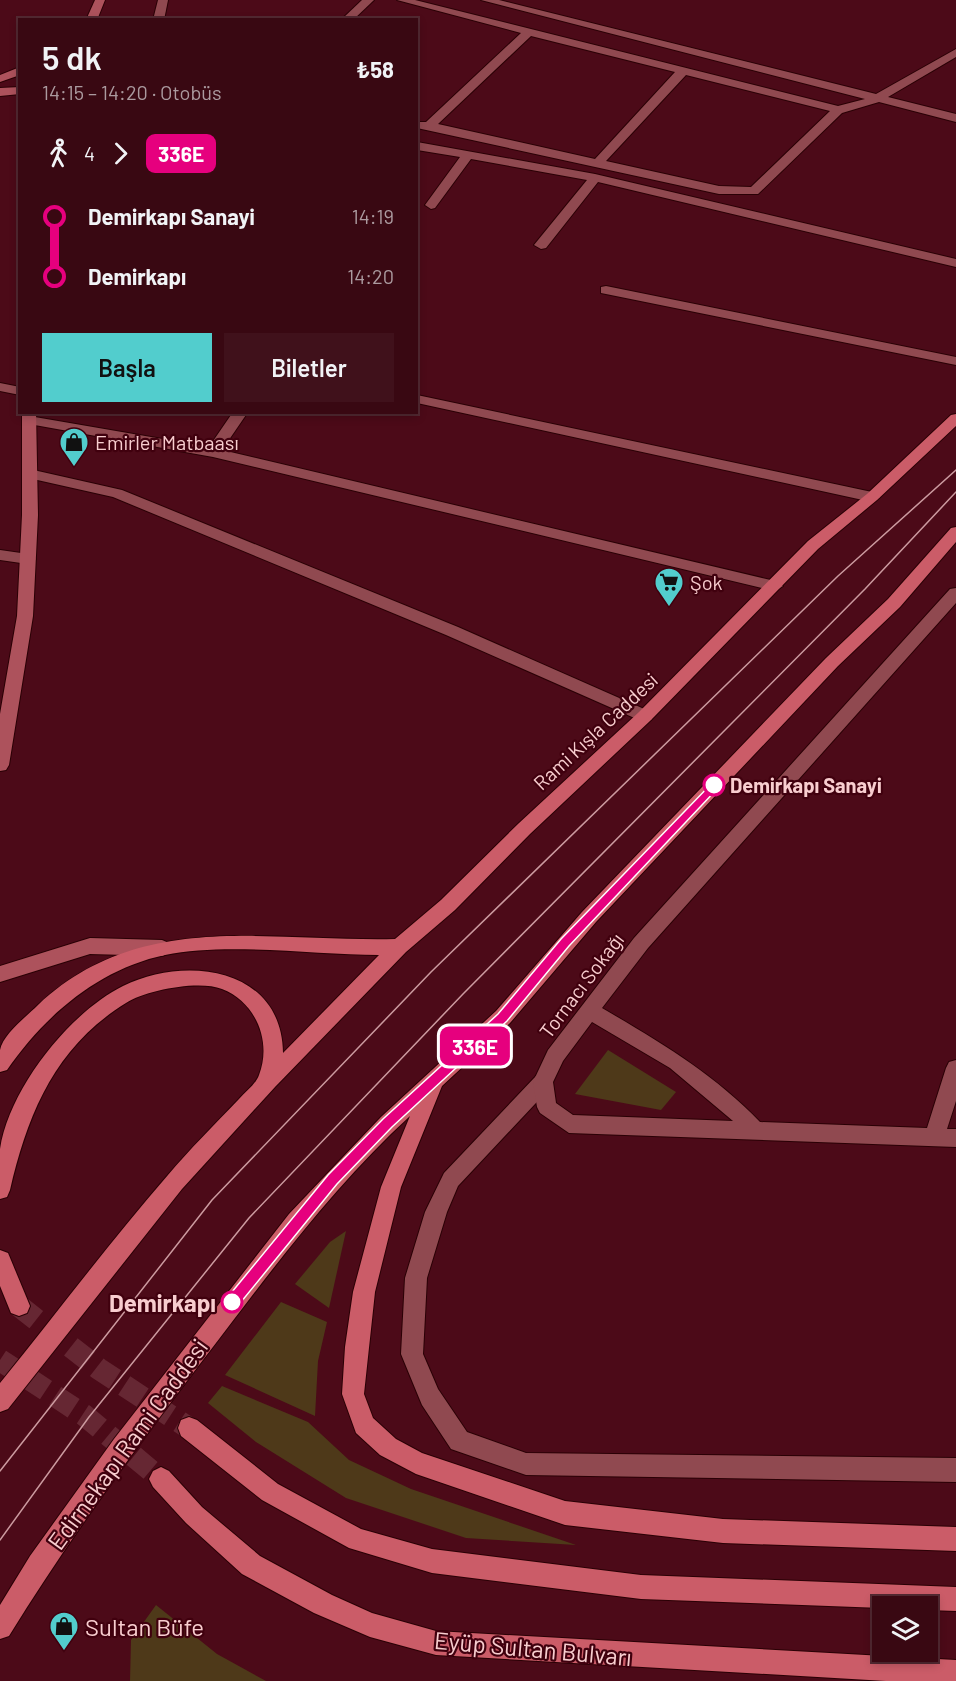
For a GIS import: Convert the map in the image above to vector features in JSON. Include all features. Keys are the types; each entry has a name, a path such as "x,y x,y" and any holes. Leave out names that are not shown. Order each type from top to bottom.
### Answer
{"main road":[{"name":"Rami Kışla Caddesi","path":"268,1081 399,947 448,905 524,829 645,716 813,545 872,497 956,418"},
{"path":"956,532 894,603 832,662 589,917 503,1017 433,1083 391,1187 364,1292 356,1347 353,1394 364,1425 388,1447 416,1463 565,1513 723,1531 956,1539"},
{"path":"0,1064 27,1028 77,984 115,965 162,948 239,944 399,947"},
{"path":"0,1190 10,1145 29,1098 58,1051 93,1018 120,998 142,986 176,980 215,979 240,990 260,1005 269,1024 273,1049 268,1081 175,1182 0,1401"},
{"name":"Edirnekapı Rami Caddesi","path":"0,1627 39,1565 122,1448 290,1230 388,1123 433,1083"},
{"path":"0,1260 9,1304"},
{"path":"189,1428 270,1492 357,1540 432,1562 641,1587 956,1599"},
{"name":"Eyüp Sultan Bulvarı","path":"161,1479 194,1515 251,1565 323,1604 370,1625 436,1643 643,1657 956,1672"}],"street":[{"path":"92,18 100,0"},
{"path":"158,18 163,0"},
{"path":"348,18 369,0"},
{"path":"402,0 838,110"},
{"path":"486,0 956,118"},
{"path":"423,125 529,32"},
{"path":"423,125 719,190 754,191 838,110 877,99 956,52"},
{"path":"0,79 18,71"},
{"path":"598,163 683,71"},
{"path":"0,92 18,90"},
{"path":"418,147 595,177 956,263"},
{"path":"431,205 468,156"},
{"path":"541,245 595,177"},
{"path":"606,290 956,361"},
{"path":"0,387 18,391"},
{"path":"418,399 872,497"},
{"path":"213,452 240,414"},
{"path":"0,765 26,616 29,416 213,452 775,586"},
{"path":"29,474 117,493 452,631 645,716"},
{"path":"0,555 28,559"},
{"name":"Tornacı Sokağı","path":"956,593 641,943 555,1056 543,1082 451,1180 435,1212 416,1278 412,1353 430,1397 459,1441 526,1464 956,1470"},
{"path":"0,974 90,946 162,948"},
{"path":"589,1010 677,1062 723,1098 753,1128"},
{"path":"935,1136 956,1068"},
{"path":"543,1082 547,1107 569,1124 753,1128 956,1138"}],"shaded area":[{"path":"608,1050 676,1092 661,1110 575,1094"},
{"path":"346,1231 329,1308 295,1284 330,1242"},
{"path":"281,1302 327,1322 318,1361 315,1416 225,1375"},
{"path":"222,1386 308,1422 349,1460 411,1489 576,1545 466,1538 346,1498 256,1442 208,1403"},
{"path":"156,1605 217,1654 266,1681 130,1681 131,1640"}],"tunnel":[{"path":"19,1306 99,1369 189,1428"},
{"path":"0,1360 84,1415 161,1479"}],"tram line":[{"path":"0,1471 212,1200 431,972 838,576 956,470"},
{"path":"0,1540 89,1417 249,1218 463,994 865,589 956,492"}],"bus line":[{"name":"336E","path":"232,1302 333,1180 388,1123 475,1046 503,1017 565,942 714,785"}],"place":[{"name":"Emirler Matbaası","path":"74,468"},
{"name":"Şok","path":"669,608"},
{"name":"Demirkapı Sanayi","path":"714,785"},
{"name":"Demirkapı","path":"232,1302"},
{"name":"Sultan Büfe","path":"64,1652"}]}
